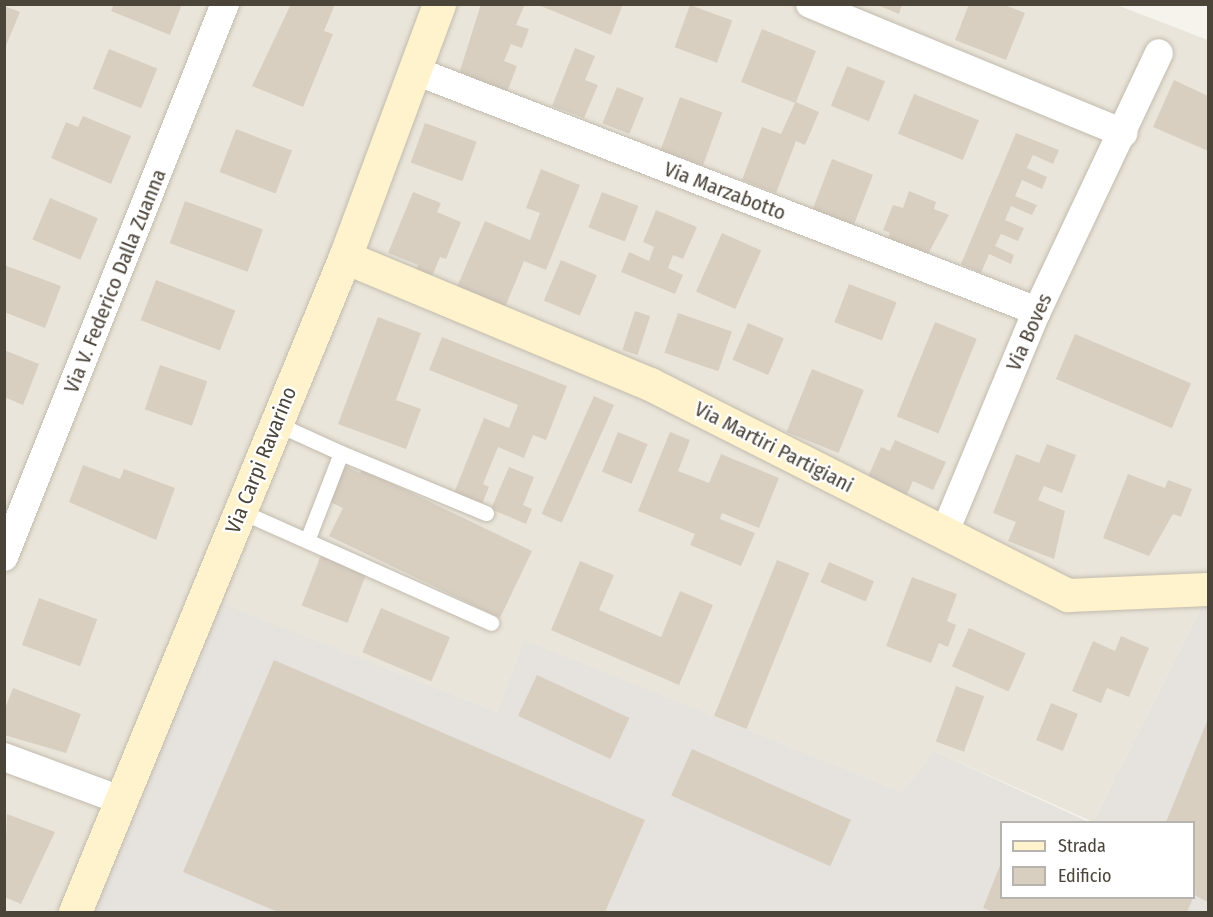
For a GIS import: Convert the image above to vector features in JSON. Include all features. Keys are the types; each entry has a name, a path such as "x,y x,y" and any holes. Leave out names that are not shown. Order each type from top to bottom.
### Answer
{"main road":[{"name":"Via Carpi Ravarino","path":"75,912 345,257 439,4"},
{"name":"Via Martiri Partigiani","path":"345,257 650,384 1068,595 1209,589"}],"street":[{"name":"Via V. Federico Dalla Zuanna","path":"4,557 225,4"},
{"path":"810,4 1123,133"},
{"name":"Via Boves","path":"944,534 1037,311 1159,53"},
{"name":"Via Marzabotto","path":"413,70 1037,311"},
{"path":"4,757 120,800"}],"lane":[{"path":"275,423 486,513"},
{"path":"308,538 341,453"},
{"path":"240,511 308,538 490,623"}],"shaded area":[{"path":"1114,4 1208,40 1208,594 1094,821 934,751 902,792 524,641 497,712 206,598 77,912 5,912 5,5"},
{"path":"1208,594 1208,912 77,912 205,597 497,712 524,640 902,792 934,751 1087,821 1000,821 1000,899 1195,899 1195,821 1094,821"}],"building":[{"path":"114,4 182,4 170,35 111,11"},
{"path":"291,4 335,4 324,31 333,34 303,107 252,86"},
{"path":"481,4 525,4 516,25 529,29 522,48 511,44 504,61 517,66 507,92 459,74"},
{"path":"536,4 623,4 611,35"},
{"path":"875,4 902,4 899,14"},
{"path":"969,4 1002,4 1025,13 1006,60 955,40"},
{"path":"690,5 732,20 717,63 675,47"},
{"path":"4,6 20,12 5,48 4,48"},
{"path":"762,29 816,51 796,102 819,112 805,145 796,141 776,193 742,180 762,127 781,134 795,103 741,82"},
{"path":"575,48 595,56 585,80 598,85 584,118 552,106"},
{"path":"109,49 157,68 141,108 93,89"},
{"path":"847,66 885,81 869,121 831,106"},
{"path":"1174,80 1208,96 1208,151 1153,127"},
{"path":"617,87 644,98 629,134 602,123"},
{"path":"914,94 979,120 963,160 898,134"},
{"path":"680,97 722,112 703,166 661,151"},
{"path":"83,116 131,136 111,184 51,158 66,122 78,127"},
{"path":"425,123 477,142 462,181 411,162"},
{"path":"236,129 292,151 276,193 220,172"},
{"path":"1016,133 1059,150 1053,164 1033,155 1027,168 1047,177 1042,189 1022,180 1015,196 1037,205 1032,215 1011,206 1005,220 1024,228 1018,241 1001,234 995,246 1014,255 1011,264 989,254 981,273 961,264"},
{"path":"832,159 873,175 853,226 812,210"},
{"path":"541,169 580,185 546,270 524,261 505,307 457,287 485,221 530,240 540,213 526,208"},
{"path":"909,191 936,202 934,209 949,215 923,263 884,247 890,233 883,230 893,205 903,208"},
{"path":"413,192 441,203 437,212 461,222 446,259 440,257 431,279 415,273 418,265 388,253"},
{"path":"602,192 638,206 625,241 588,227"},
{"path":"50,198 98,218 80,260 32,239"},
{"path":"185,201 263,229 248,272 170,243"},
{"path":"656,210 697,227 683,259 673,255 668,268 683,275 675,294 621,272 629,252 649,261 654,247 643,242"},
{"path":"722,233 761,250 735,309 696,291"},
{"path":"561,260 597,275 580,316 544,301"},
{"path":"4,265 61,286 45,328 4,312"},
{"path":"156,280 235,310 220,351 141,320"},
{"path":"849,284 897,302 882,341 834,322"},
{"path":"635,311 650,316 638,355 622,350"},
{"path":"678,313 732,332 718,371 664,353"},
{"path":"378,317 421,333 396,400 421,409 406,449 338,424"},
{"path":"935,322 977,339 939,433 897,417"},
{"path":"748,323 784,338 768,375 732,360"},
{"path":"1075,334 1191,383 1172,428 1056,379"},
{"path":"442,337 567,386 546,440 533,435 524,458 498,447 483,484 489,487 482,504 454,493 484,418 509,428 518,405 429,370"},
{"path":"4,350 39,364 23,405 4,397"},
{"path":"160,365 207,381 192,426 145,409"},
{"path":"812,369 864,390 838,453 787,432"},
{"path":"594,396 614,405 562,523 542,514"},
{"path":"618,432 648,444 632,484 602,472"},
{"path":"670,432 690,440 678,471 709,483 721,454 779,478 759,528 722,513 720,519 755,533 741,566 690,545 695,534 638,511"},
{"path":"895,440 946,462 933,490 913,481 901,508 862,491 881,447 890,451"},
{"path":"1047,444 1076,455 1062,493 1044,486 1038,500 1065,511 1054,559 1008,541 1016,522 993,513 1016,454 1039,463"},
{"path":"83,465 120,479 124,469 175,488 156,540 69,502"},
{"path":"343,465 360,473 362,469 532,551 500,618 329,536 343,508 326,500"},
{"path":"509,467 534,477 523,505 532,509 526,524 491,509"},
{"path":"1128,474 1165,488 1168,480 1192,489 1181,517 1173,514 1149,556 1103,538"},
{"path":"321,555 367,573 347,623 302,605"},
{"path":"777,560 809,573 747,729 714,716"},
{"path":"580,561 614,575 599,610 661,637 680,591 713,605 679,685 551,630"},
{"path":"829,562 874,581 866,601 820,582"},
{"path":"912,577 957,594 947,621 956,625 948,647 939,643 931,663 886,646"},
{"path":"39,598 97,619 80,666 22,645"},
{"path":"381,608 450,637 431,681 362,652"},
{"path":"969,628 1026,653 1009,692 952,666"},
{"path":"1121,636 1149,648 1129,697 1107,688 1101,703 1072,691 1093,641 1115,651"},
{"path":"274,660 645,820 605,912 278,912 183,872"},
{"path":"537,675 629,718 610,759 518,716"},
{"path":"956,686 984,696 964,752 936,741"},
{"path":"13,688 81,714 66,753 4,735 4,711"},
{"path":"1051,703 1078,714 1063,751 1036,740"},
{"path":"1208,719 1208,902 1195,896 1195,821 1166,821"},
{"path":"692,749 851,820 830,866 671,796"},
{"path":"7,814 55,832 21,904 4,897"},
{"path":"1000,866 1000,899 1193,899 1187,912 994,912 983,908"}]}
